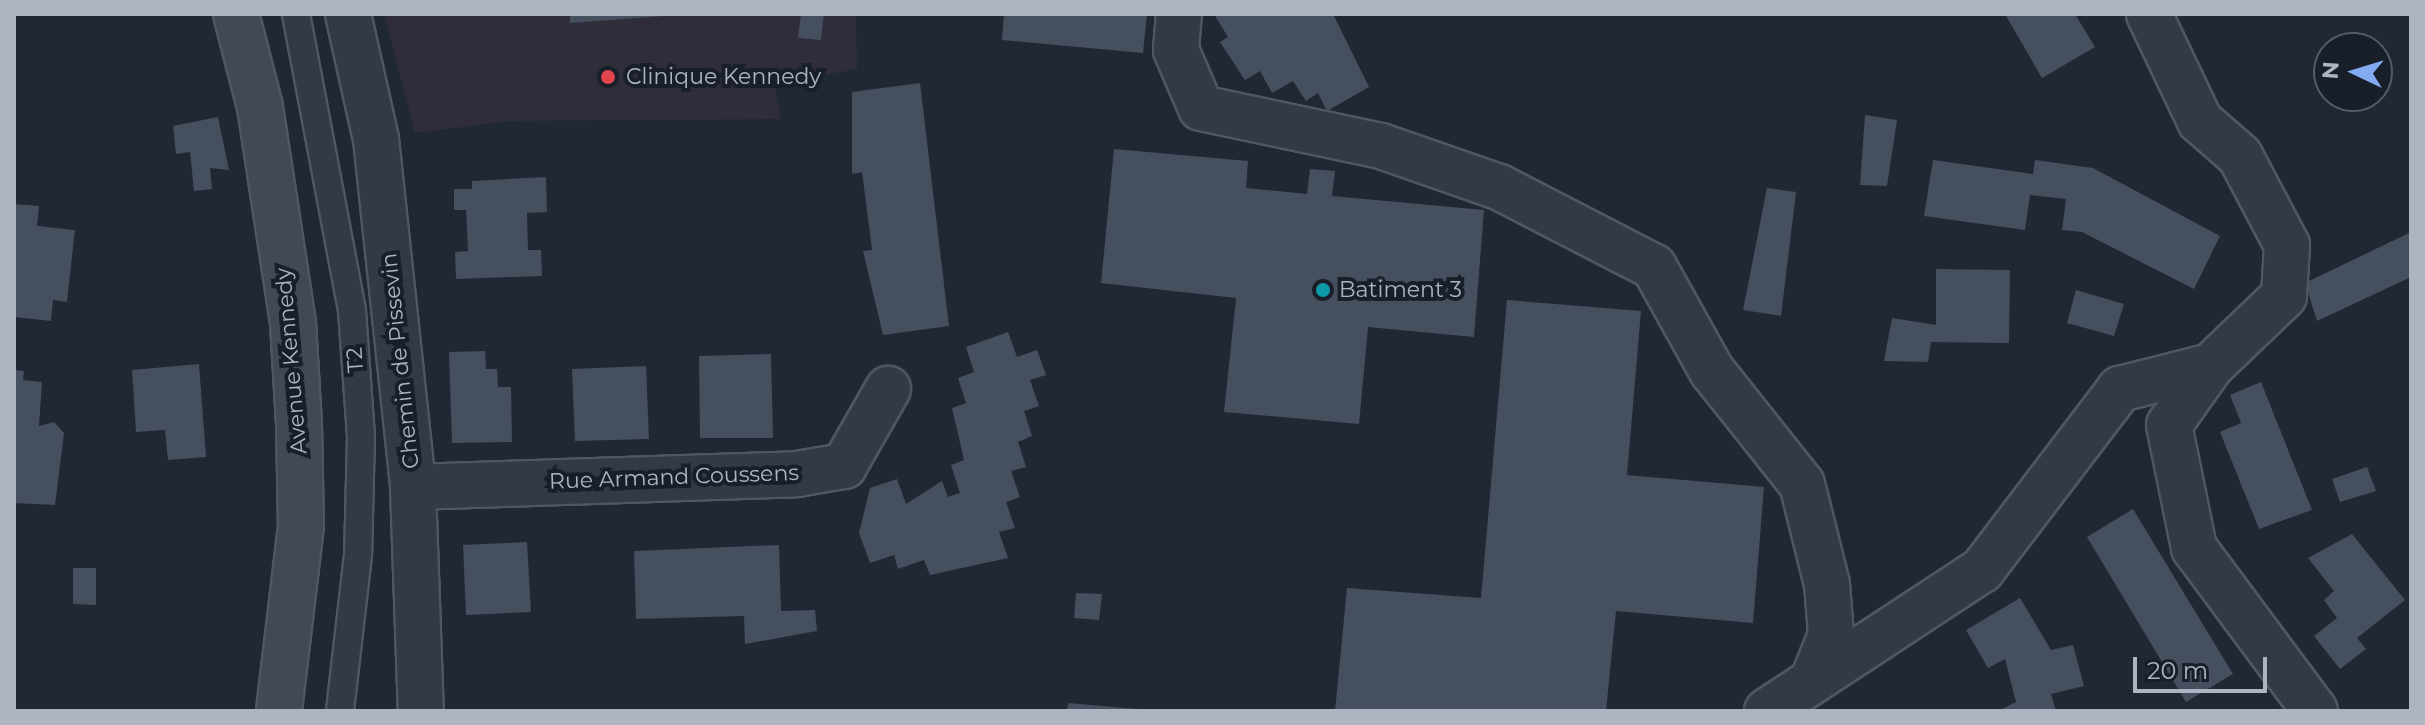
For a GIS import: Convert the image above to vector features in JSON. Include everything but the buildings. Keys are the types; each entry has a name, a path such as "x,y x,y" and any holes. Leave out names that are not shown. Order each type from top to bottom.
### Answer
{"main road":[{"name":"Avenue Kennedy","path":"236,14 260,107 298,410 301,526 279,711"}],"street":[{"name":"Chemin de Pissevin","path":"348,14 376,139 413,487 421,711"},
{"path":"1179,14 1176,50 1201,108 1425,161 1499,187 1654,267 1712,371 1802,484 1827,584 1831,635 1814,677"},
{"path":"2149,14 2200,121 2240,156 2287,245 2284,296 2211,366 2169,425 2194,548 2315,711"},
{"path":"1767,711 1814,677 1982,570 2120,389 2211,366"},
{"name":"Rue Armand Coussens","path":"413,487 797,474 844,466 888,389"}],"lane":[{"name":"T2","path":"296,14 352,311 361,436 358,555 340,711"}],"shaded area":[{"name":"Clinique Kennedy","path":"384,14 856,14 857,69 774,84 781,119 510,121 415,133"}],"place":[{"name":"Clinique Kennedy","path":"608,77"},
{"name":"Batiment 3","path":"1323,290"}]}
